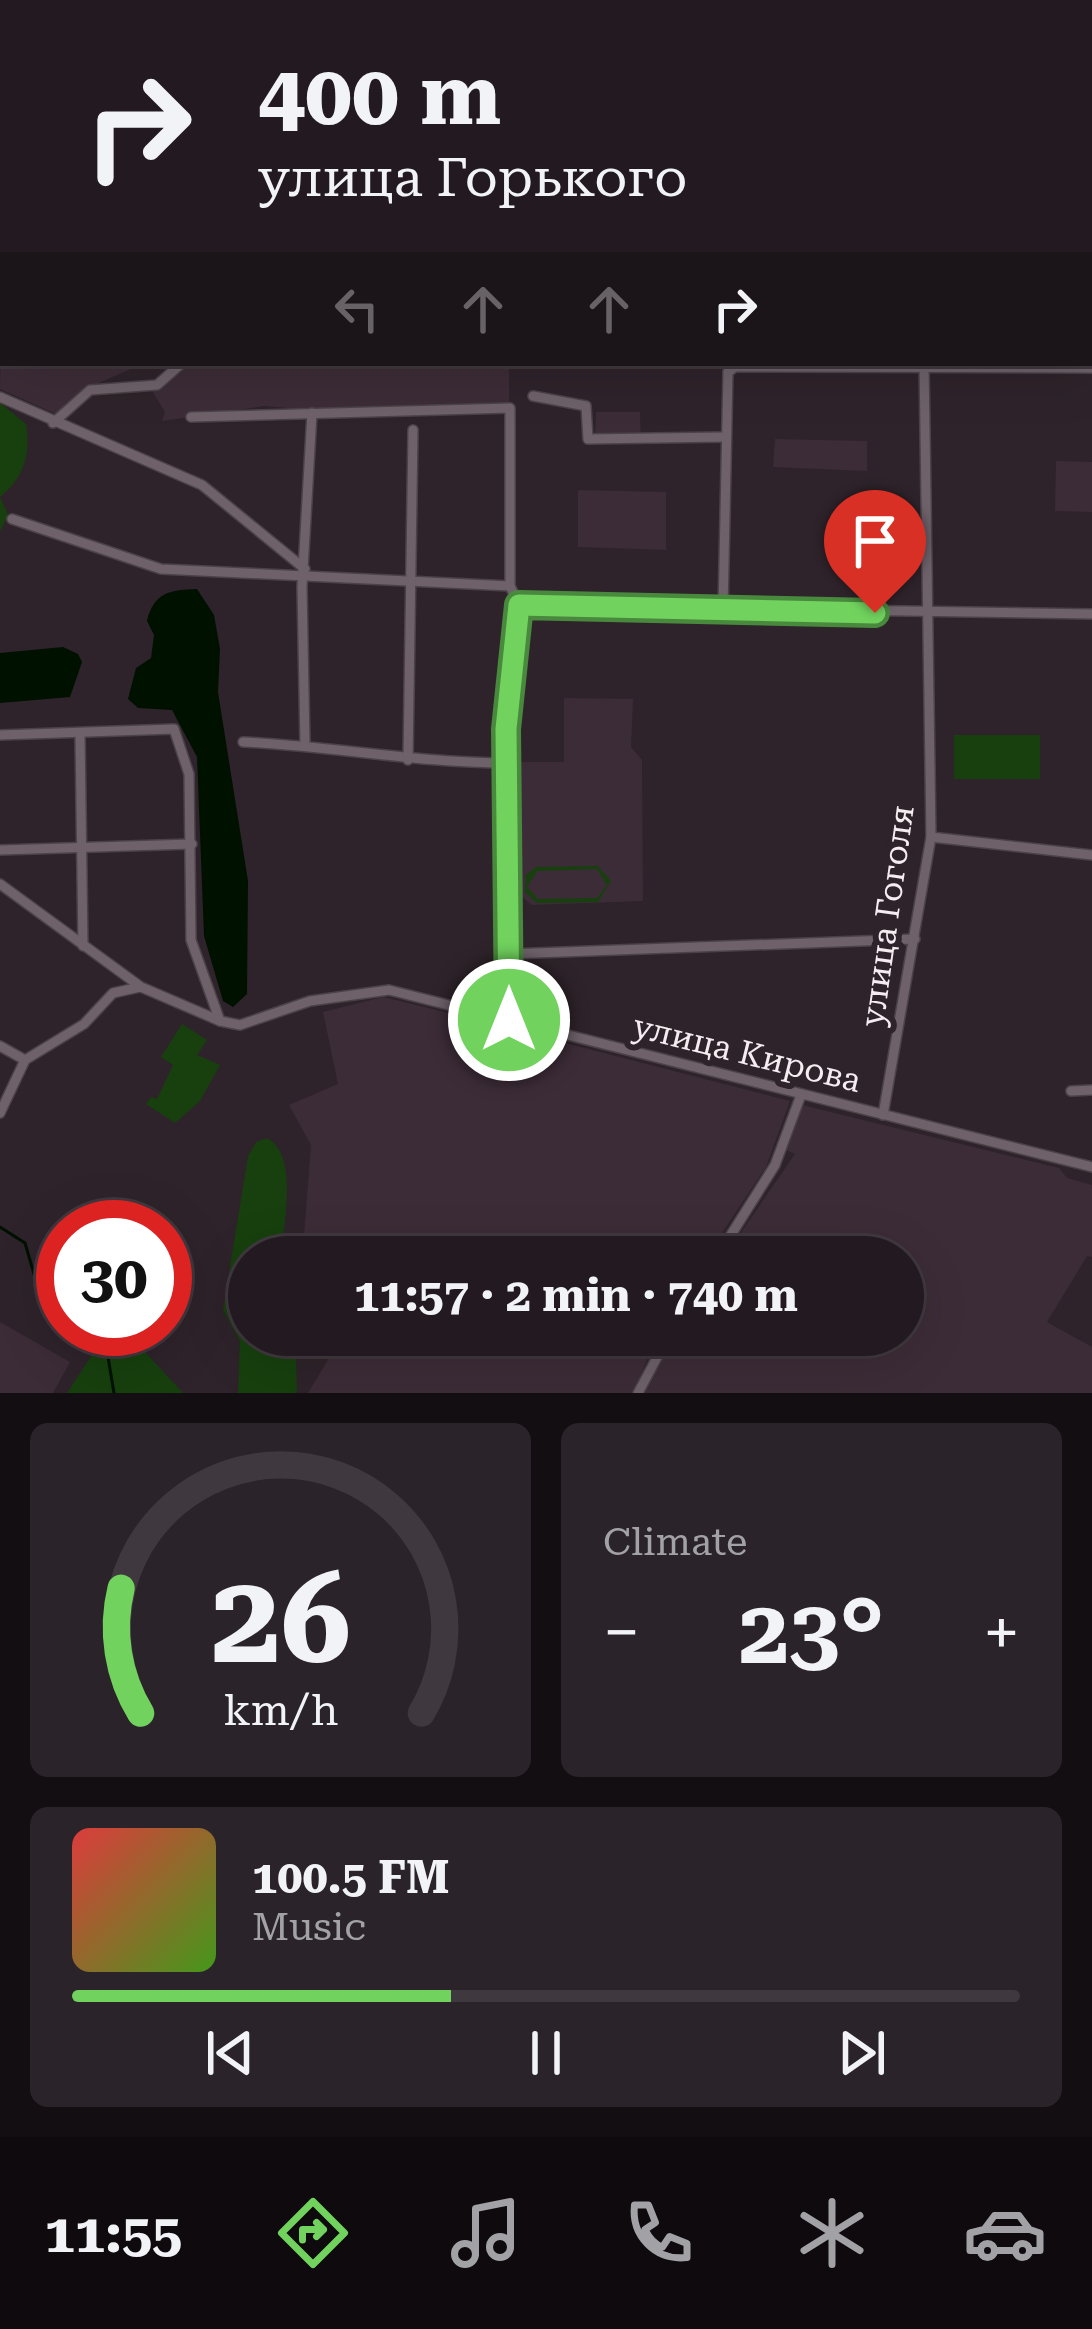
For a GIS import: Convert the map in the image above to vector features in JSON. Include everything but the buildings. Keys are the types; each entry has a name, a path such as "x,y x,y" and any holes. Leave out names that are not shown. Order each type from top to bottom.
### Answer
{"street":[{"path":"53,423 90,390 158,385 179,366"},
{"path":"720,366 728,371 1092,368"},
{"name":"улица Гоголя","path":"883,1115 931,838 932,614 924,366"},
{"path":"724,610 728,371"},
{"path":"532,396 586,406 588,440 724,437"},
{"path":"0,398 202,485 304,573"},
{"path":"191,417 505,404 512,412 510,586 519,605 507,695 509,1020"},
{"path":"305,745 304,573 312,413"},
{"path":"408,760 413,430"},
{"path":"12,519 161,569 218,568 410,584 510,586"},
{"path":"519,605 1092,614"},
{"path":"0,735 80,735 172,727 188,765 191,940 220,1021"},
{"path":"80,735 83,946"},
{"path":"243,742 305,745 408,760 506,763"},
{"path":"931,838 1092,855"},
{"path":"0,850 192,844"},
{"path":"0,884 141,987 220,1021"},
{"path":"509,954 915,939"},
{"path":"0,1113 25,1060 84,1024 112,993 141,987"},
{"name":"улица Кирова","path":"220,1021 252,1022 310,1001 389,990 1092,1167"},
{"path":"0,1046 25,1060"},
{"path":"1071,1091 1092,1090"},
{"path":"730,1236 776,1165 801,1095"},
{"path":"638,1393 658,1356"}],"shaded area":[{"path":"0,366 131,369 80,391 56,414 0,389"},
{"path":"170,366 509,366 509,403 314,410 264,406 162,421 165,412 148,384"},
{"path":"596,412 640,412 641,444 595,442"},
{"path":"775,439 867,441 867,471 773,467"},
{"path":"1056,461 1092,462 1092,512 1055,511"},
{"path":"578,490 666,492 666,550 578,547"},
{"path":"197,589 214,615 220,649 218,692 248,881 247,994 233,1007 223,1001 204,936 197,757 172,710 138,708 128,699 136,668 151,658 154,635 147,621 154,604 171,592"},
{"path":"63,647 78,654 82,662 70,697 0,703 0,653"},
{"path":"564,698 633,699 631,747 642,760 643,901 532,905 517,893 515,762 564,762"},
{"path":"383,997 790,1101 766,1167 720,1236 304,1236 311,1145 289,1105 338,1084 323,1012"},
{"path":"802,1105 1059,1168 1067,1178 1092,1185 1092,1257 1087,1256 1047,1322 1092,1347 1092,1393 644,1393 660,1356 924,1356 924,1236 738,1236 795,1154 786,1150"},
{"path":"0,1322 36,1343 36,1356 60,1356 70,1362 53,1393 0,1393"},
{"path":"330,1356 649,1356 634,1393 308,1393"}],"green space":[{"path":"0,403 26,424 27,445 20,473 0,497"},
{"path":"0,497 8,515 0,531"},
{"path":"954,735 1040,735 1040,779 954,779"},
{"path":"598,866 611,881 598,902 537,903 525,892 526,875 536,867","holes":["597,869 607,885 597,898 538,899 527,887 537,871"]},
{"path":"182,1024 207,1040 197,1055 220,1065 200,1101 175,1123 146,1104 151,1097 157,1099 173,1065 161,1057"},
{"path":"267,1138 283,1159 284,1236 235,1236 248,1156 256,1142"},
{"path":"228,1279 228,1319 223,1310"},
{"path":"91,1356 149,1356 183,1393 67,1393"},
{"path":"239,1356 296,1356 296,1393 238,1393"}],"waterway":[{"path":"0,1227 25,1243 36,1281"},
{"path":"108,1356 114,1393"}],"route":[{"path":"509,1020 506,729 514,615 519,605 875,613"}]}
